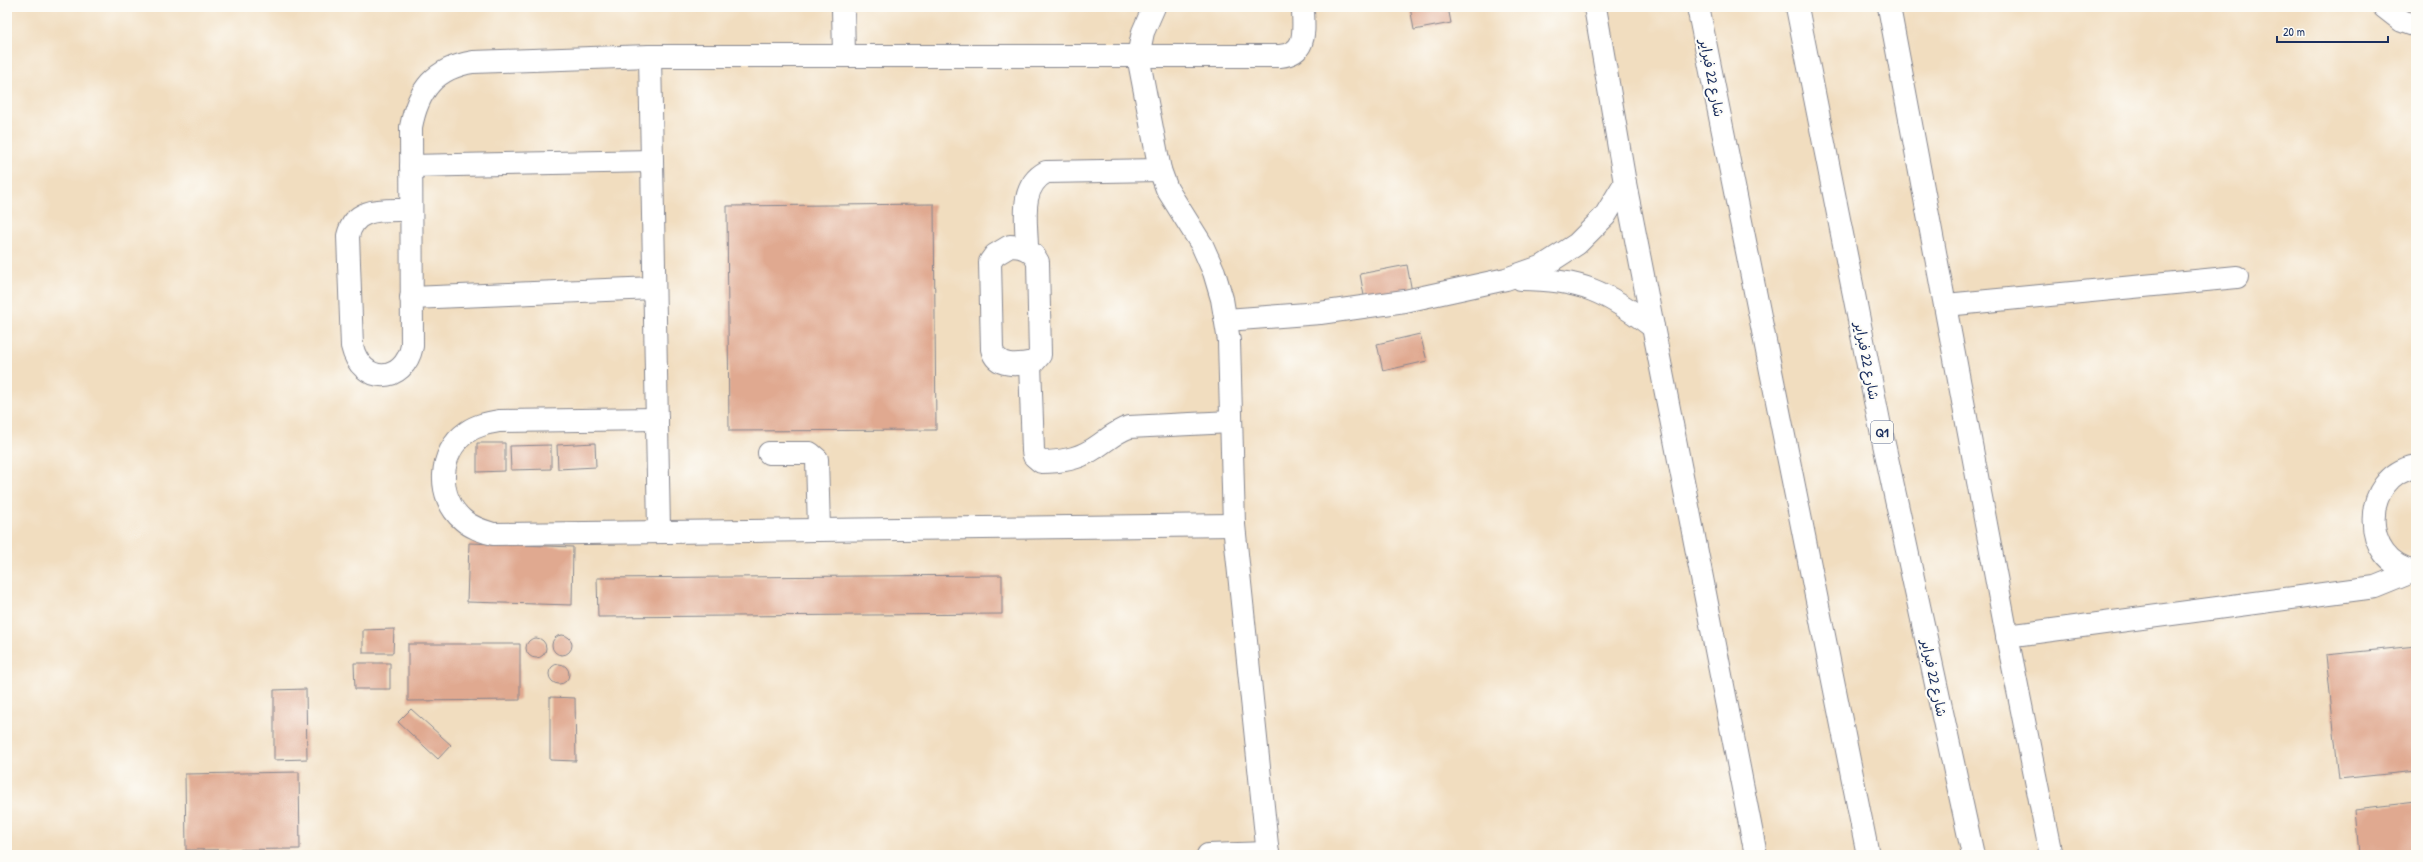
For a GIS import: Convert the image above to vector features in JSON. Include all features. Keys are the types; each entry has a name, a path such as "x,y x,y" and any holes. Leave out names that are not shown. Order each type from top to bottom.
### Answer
{"main road":[{"path":"843,7 844,56"},
{"path":"1154,7 1143,32 1138,56 1160,170 1167,189 1202,245 1214,272 1226,320 1232,422 1234,525 1268,854 1208,855"},
{"path":"411,210 364,214 356,219 350,227 348,236 352,346 355,359 363,369 376,375 389,375 401,369 409,359 412,346 411,127 414,109 426,87 434,78 450,68 474,62 650,56 1289,55 1297,51 1302,43 1303,7"},
{"path":"1595,7 1625,182 1756,855"},
{"name":"شارع 22 فبراير","path":"1698,7 1868,855"},
{"name":"شارع 22 فبراير","path":"1797,7 1879,421 1973,855"},
{"path":"1889,7 2007,636 2051,855"},
{"path":"2384,7 2402,21 2416,26"},
{"path":"650,56 659,530"},
{"path":"411,166 652,161"},
{"path":"1027,249 1026,196 1035,179 1040,175 1046,172 1160,170"},
{"path":"1226,320 1328,312 1406,300 1506,279 1543,266 1577,244 1605,216 1625,182"},
{"path":"1010,246 1027,249 1034,254 1038,262 1040,355 1037,359 1030,363 1002,362 994,355 990,262 995,255 1010,246"},
{"path":"1946,305 2237,277"},
{"path":"1506,279 1546,279 1585,286 1622,303 1653,327"},
{"path":"411,298 654,288"},
{"path":"1030,363 1033,451 1034,456 1041,462 1063,461 1076,458 1089,452 1118,431 1129,427 1232,422"},
{"path":"657,418 499,421 482,424 467,432 455,444 447,459 444,475 445,491 452,507 459,516 477,529 494,534 659,530 1234,525"},
{"path":"769,453 805,452 814,455 817,459 819,529"},
{"path":"2414,572 2389,559 2375,536 2372,522 2374,507 2379,493 2399,472 2416,466"},
{"path":"2007,636 2375,587 2414,572"}],"building":[{"path":"1410,7 1448,7 1451,23 1414,30"},
{"path":"934,204 936,430 729,431 727,206"},
{"path":"1407,265 1412,292 1365,301 1360,274"},
{"path":"1420,334 1427,361 1383,371 1377,344"},
{"path":"477,443 505,443 505,471 477,472"},
{"path":"595,443 596,467 558,469 557,445"},
{"path":"551,445 551,469 511,470 510,446"},
{"path":"469,543 573,547 572,605 467,602"},
{"path":"1002,575 1002,614 598,617 597,578"},
{"path":"394,629 393,653 363,653 363,630"},
{"path":"562,635 569,638 572,645 569,652 562,655 555,652 552,645 555,638"},
{"path":"532,638 540,638 546,644 546,652 540,658 532,658 526,652 526,644"},
{"path":"408,644 520,644 520,700 408,701"},
{"path":"2416,646 2416,771 2339,779 2326,655"},
{"path":"354,663 390,663 390,689 355,689"},
{"path":"559,664 566,667 569,674 566,681 559,684 552,681 549,674 552,667"},
{"path":"306,689 307,759 274,760 274,690"},
{"path":"550,697 575,698 576,761 550,760"},
{"path":"411,709 451,745 438,759 398,722"},
{"path":"299,772 300,849 186,850 185,774"},
{"path":"2416,802 2416,855 2359,855 2355,809"}]}
